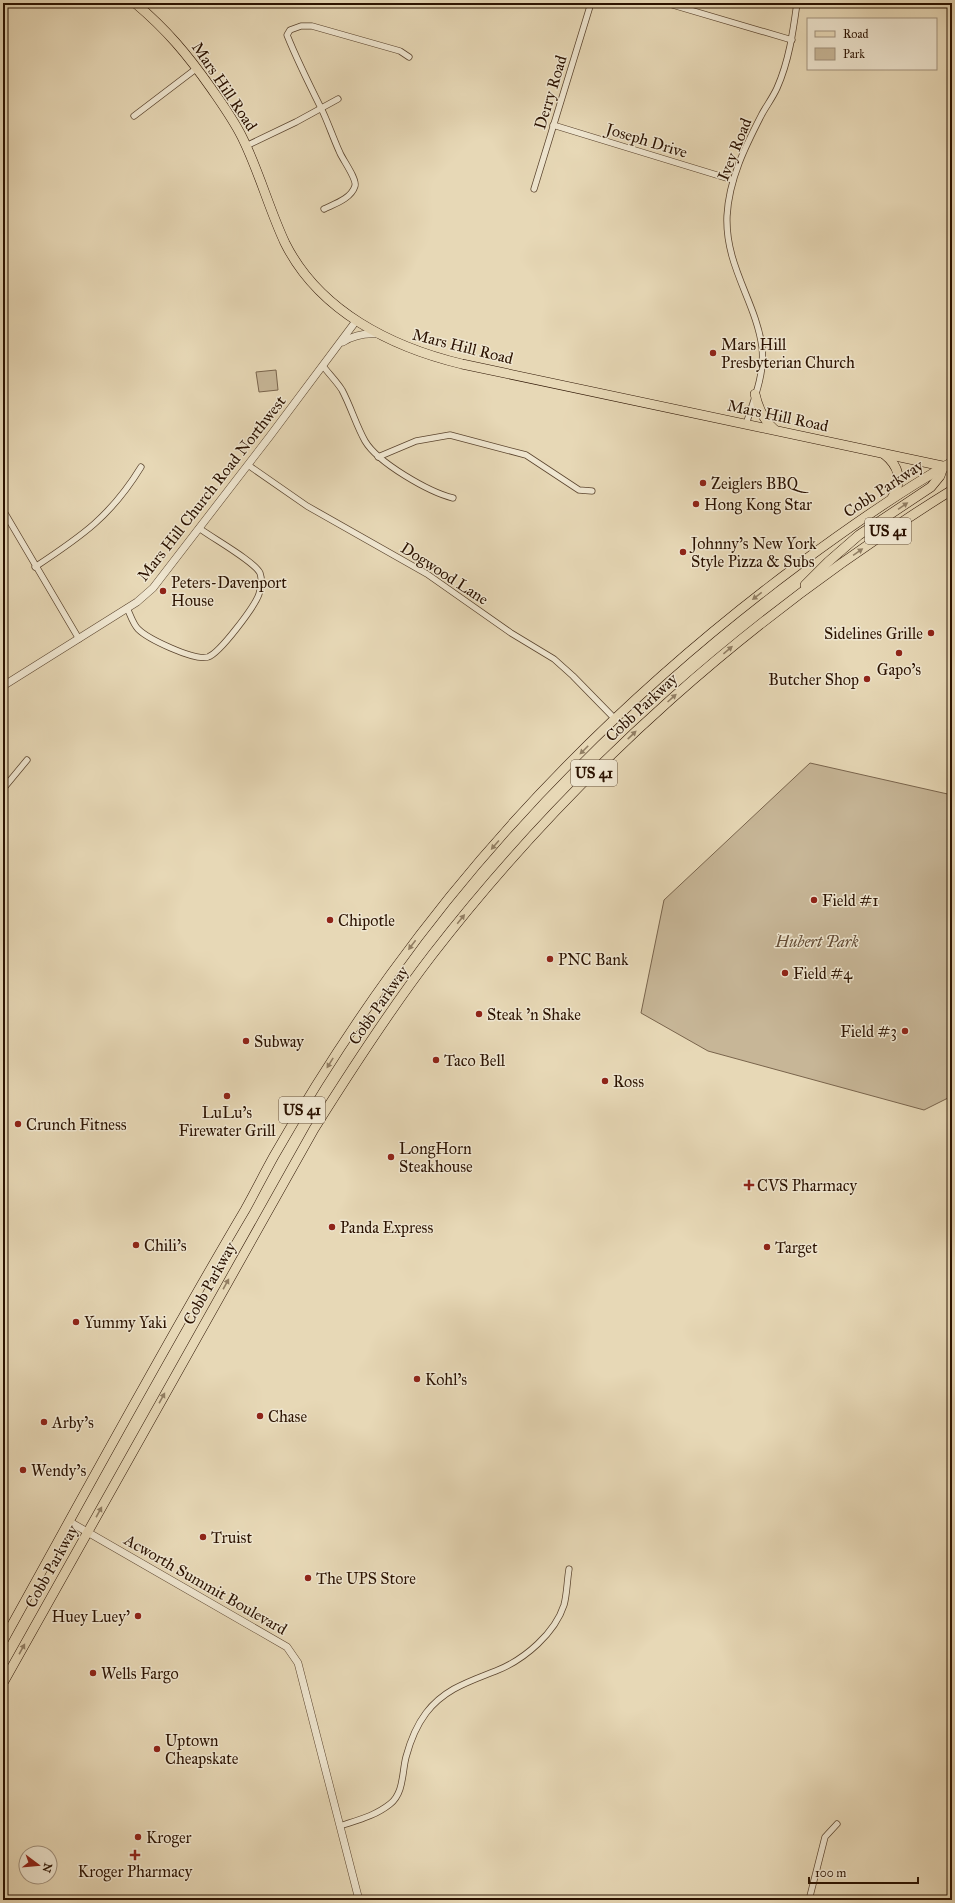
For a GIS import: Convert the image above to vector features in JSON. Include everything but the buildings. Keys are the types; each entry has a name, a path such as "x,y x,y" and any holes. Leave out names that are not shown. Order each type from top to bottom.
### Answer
{"main road":[{"name":"Mars Hill Road","path":"135,3 166,30 197,68 232,118 246,146 274,219 294,258 319,290 356,321 417,352 440,359 948,468"},
{"path":"755,394 758,406 765,419 775,430"},
{"path":"882,453 893,463 899,478 897,490 891,500"},
{"name":"Cobb Parkway","path":"3,1641 310,1095 358,1022 411,947 478,864 540,794 615,719 674,664 734,614 823,547 891,500 948,468 952,462"},
{"path":"792,600 812,578 859,535 931,487 948,468"},
{"name":"Cobb Parkway","path":"3,1684 314,1129 356,1062 431,956 522,848 613,753 698,675 748,633 792,600 887,532 952,490"}],"street":[{"name":"Derry Road","path":"534,188 591,3"},
{"path":"666,3 792,40"},
{"name":"Ivey Road","path":"746,424 755,394 761,366 762,347 754,319 738,278 732,257 727,217 733,180 742,155 776,90 792,40 796,3"},
{"path":"324,209 343,200 355,186 355,180 340,153 287,35 290,30 301,26 312,26 400,51 409,57"},
{"path":"134,116 197,68"},
{"path":"246,146 338,99"},
{"name":"Joseph Drive","path":"553,125 733,180"},
{"name":"Mars Hill Church Road Northwest","path":"3,686 127,608 153,588 356,321"},
{"path":"338,346 354,336 379,334"},
{"path":"322,366 341,389 365,442 378,457 390,466 440,495 453,498"},
{"path":"378,457 416,441 450,435 526,455 579,490 592,492"},
{"name":"Dogwood Lane","path":"248,465 307,506 427,574 511,633 554,659 573,676 615,719"},
{"path":"35,567 78,539 104,516 128,489 141,467"},
{"path":"3,510 35,567 79,639"},
{"path":"127,608 138,629 152,638 182,652 200,658 208,657 217,651 231,636 258,596 261,582 260,574 247,559 199,528"},
{"path":"3,789 27,760"},
{"name":"Acworth Summit Boulevard","path":"70,1522 287,1647 298,1663 359,1900"},
{"path":"340,1826 371,1816 391,1804 402,1785 406,1757 414,1735 426,1713 442,1696 460,1685 500,1669 521,1657 556,1623 564,1605 569,1569"},
{"path":"809,1900 825,1838 837,1824"}],"green space":[{"path":"276,370 278,390 259,392 256,372"},
{"name":"Hubert Park","path":"810,763 952,795 952,1096 924,1110 708,1051 641,1013 664,900"}],"place":[{"name":"Mars Hill Presbyterian Church","path":"713,353"},
{"name":"Zeiglers BBQ","path":"703,483"},
{"name":"Hong Kong Star","path":"696,504"},
{"name":"Johnny's New York Style Pizza & Subs","path":"683,552"},
{"name":"Peters-Davenport House","path":"163,591"},
{"name":"Sidelines Grille","path":"931,633"},
{"name":"Gapo's","path":"899,653"},
{"name":"Butcher Shop","path":"867,679"},
{"name":"Field #1","path":"814,900"},
{"name":"Chipotle","path":"330,920"},
{"name":"PNC Bank","path":"550,959"},
{"name":"Field #4","path":"785,973"},
{"name":"Steak 'n Shake","path":"479,1014"},
{"name":"Field #3","path":"905,1031"},
{"name":"Subway","path":"246,1041"},
{"name":"Taco Bell","path":"436,1060"},
{"name":"Ross","path":"605,1081"},
{"name":"LuLu's Firewater Grill","path":"227,1096"},
{"name":"Crunch Fitness","path":"18,1124"},
{"name":"LongHorn Steakhouse","path":"391,1157"},
{"name":"CVS Pharmacy","path":"749,1185"},
{"name":"Panda Express","path":"332,1227"},
{"name":"Chili's","path":"136,1245"},
{"name":"Target","path":"767,1247"},
{"name":"Yummy Yaki","path":"76,1322"},
{"name":"Kohl's","path":"417,1379"},
{"name":"Chase","path":"260,1416"},
{"name":"Arby's","path":"44,1422"},
{"name":"Wendy's","path":"23,1470"},
{"name":"Truist","path":"203,1537"},
{"name":"The UPS Store","path":"308,1578"},
{"name":"Huey Luey'","path":"138,1616"},
{"name":"Wells Fargo","path":"93,1673"},
{"name":"Uptown Cheapskate","path":"157,1749"},
{"name":"Kroger","path":"138,1837"},
{"name":"Kroger Pharmacy","path":"135,1855"}]}
